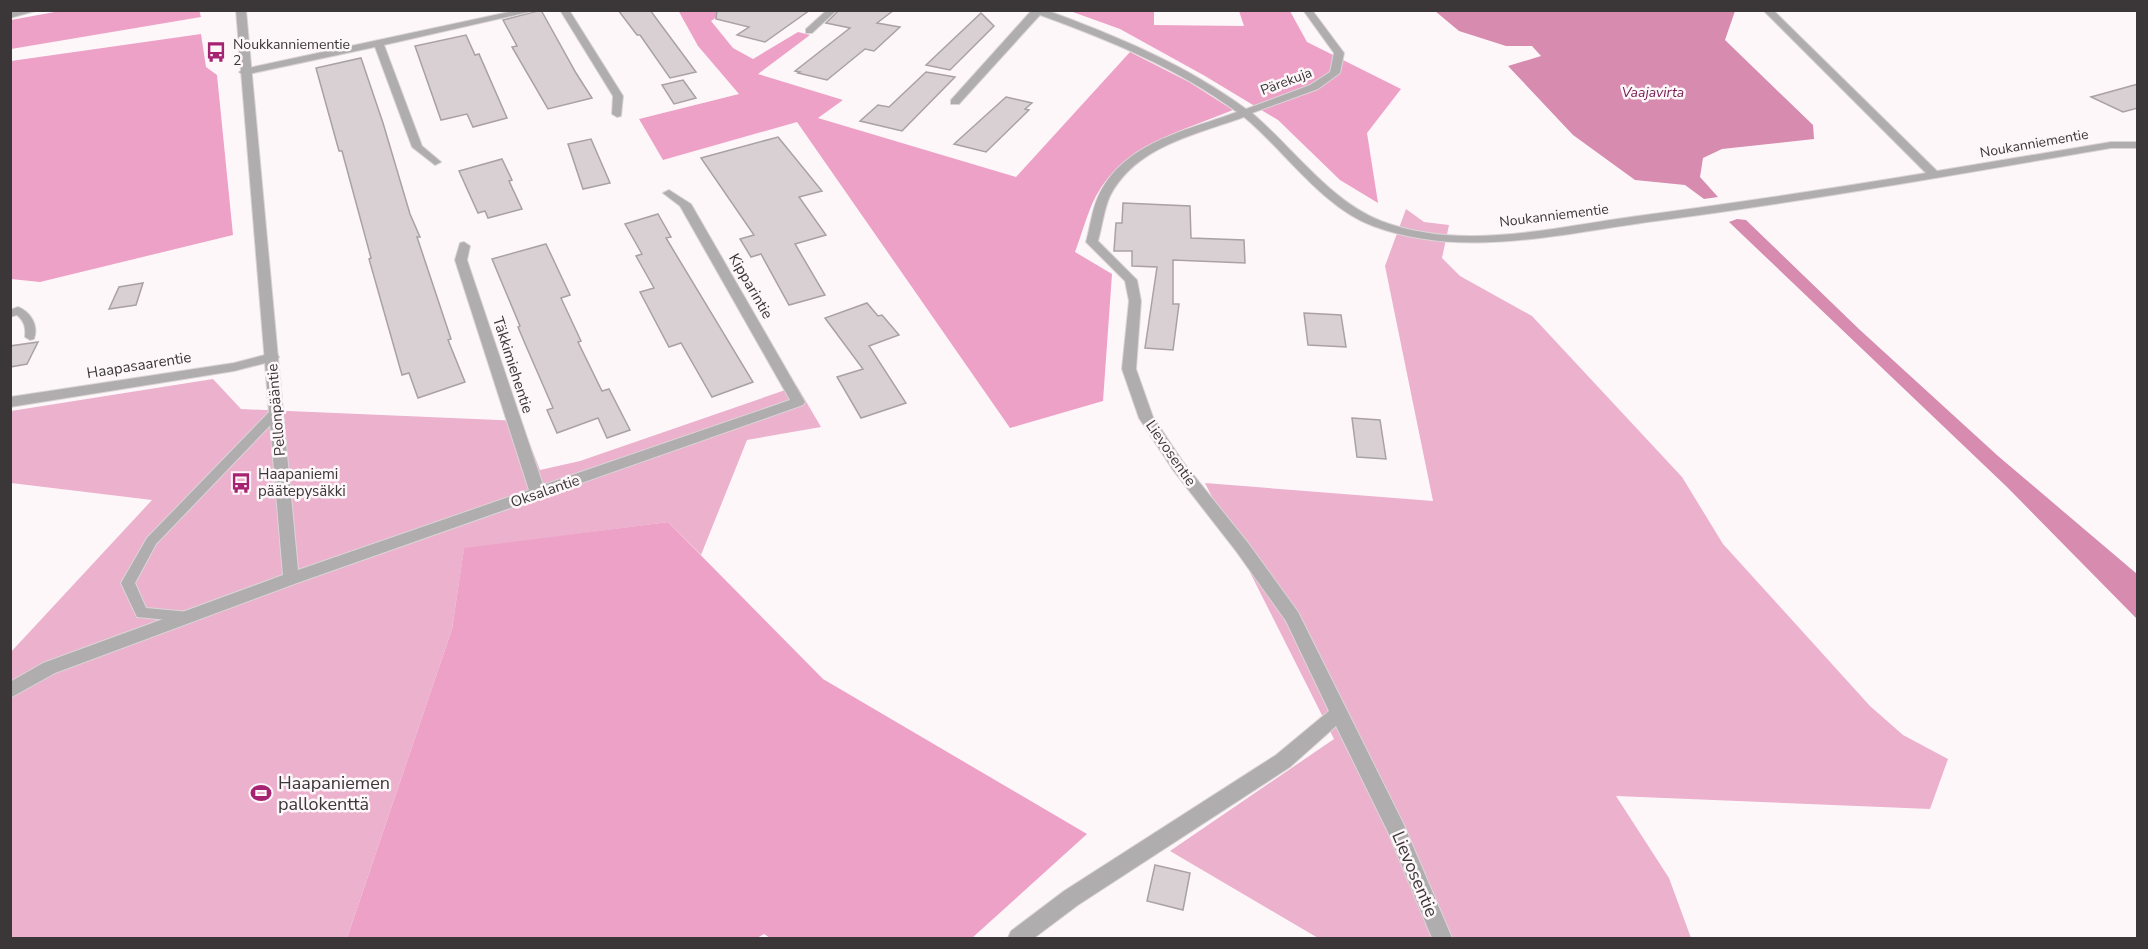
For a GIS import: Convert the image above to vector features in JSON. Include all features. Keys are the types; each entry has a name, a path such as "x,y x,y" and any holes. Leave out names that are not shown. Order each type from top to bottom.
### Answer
{"street":[{"path":"10,15 35,10"},
{"name":"Pellonpääntie","path":"241,10 244,72 291,579"},
{"path":"244,72 533,10"},
{"path":"564,10 618,96 617,114"},
{"path":"809,32 833,10"},
{"name":"Pärekuja","path":"1244,111 1314,87 1335,73 1339,53 1307,10"},
{"path":"1767,10 1934,175"},
{"path":"955,102 1037,11"},
{"name":"Noukanniementie","path":"1037,11 1107,36 1193,79 1244,111 1270,132 1331,194 1374,222 1429,238 1474,240 1721,209 2111,145 2138,145"},
{"path":"379,44 417,147 435,162"},
{"name":"Lievosentie","path":"1244,111 1149,148 1124,167 1104,197 1092,242 1131,280 1135,301 1129,369 1146,418 1178,466 1242,547 1292,617 1396,829 1442,939"},
{"name":"Kipparintie","path":"669,193 685,204 798,402"},
{"name":"Täkkimiehentie","path":"464,246 461,260 538,494"},
{"name":"Haapasaarentie","path":"10,402 234,366 272,357"},
{"name":"Oksalantie","path":"291,579 798,402"},
{"path":"10,691 49,668 291,579"},
{"path":"1018,939 1071,898 1283,761 1339,713"}],"lane":[{"path":"13,310 30,320 32,329 30,337"},
{"path":"190,617 142,613 128,582 151,541 276,412"}],"shaded area":[{"path":"199,10 201,17 11,49 11,20 60,11"},
{"path":"678,10 726,11 711,21 733,48 753,59 798,32 810,35 758,74 843,100 818,118 1016,177 1130,52 1189,82 1233,110 1156,141 1138,151 1108,178 1087,216 1075,252 1112,274 1103,401 1010,428 797,122 663,160 639,119 739,94 698,46"},
{"path":"1070,11 1154,11 1154,25 1244,26 1239,11 1290,11 1307,42 1401,89 1367,133 1378,203 1340,180 1278,120 1120,29"},
{"path":"201,34 206,67 217,75 233,235 40,282 11,279 11,61"},
{"path":"1406,209 1424,222 1449,225 1442,258 1460,276 1532,316 1682,477 1723,544 1870,706 1903,735 1948,759 1930,809 1616,796 1669,878 1691,938 1318,938 1170,851 1334,739 1205,483 1433,501 1385,266"},
{"path":"213,379 241,409 521,421 540,470 580,461 797,386 821,427 747,440 701,555 668,522 464,549 452,629 347,938 11,938 10,653 152,500 11,483 11,411"},
{"path":"668,522 823,679 1087,834 972,938 770,938 764,934 757,938 347,938 452,629 464,548"}],"water":[{"name":"Vaajavirta","path":"1435,11 1735,11 1725,40 1813,125 1814,139 1722,149 1703,158 1700,177 1718,197 1704,199 1685,185 1635,180 1573,135 1508,66 1541,56 1532,46 1506,46 1459,31"},
{"path":"1737,219 1746,220 1860,330 1998,456 2137,574 2137,619 2007,487 1729,222"}],"building":[{"path":"541,10 592,98 548,109 512,47 517,46 503,20"},
{"path":"618,10 650,10 696,72 670,78 640,35 637,35"},
{"path":"717,10 810,10 765,42 737,35 749,27 716,19"},
{"path":"839,10 894,10 877,23 900,27 874,51 865,49 827,80 795,71 850,28 826,23"},
{"path":"981,13 994,26 950,70 926,65"},
{"path":"466,35 475,55 479,54 507,118 473,127 467,114 441,120 415,46"},
{"path":"361,58 410,214 420,237 417,237 451,339 448,340 465,382 418,398 409,373 402,375 369,259 371,258 342,151 339,151 316,68"},
{"path":"926,72 955,77 902,131 860,121 878,105 889,107"},
{"path":"683,80 696,98 674,104 662,85"},
{"path":"2138,84 2138,108 2123,112 2091,97"},
{"path":"1006,97 1032,103 1025,109 1029,110 986,152 954,144"},
{"path":"778,137 822,191 799,197 826,235 795,244 825,295 789,305 761,254 751,257 740,239 754,235 701,158"},
{"path":"591,139 610,183 583,189 568,144"},
{"path":"502,159 522,209 488,218 485,211 478,213 459,171"},
{"path":"1123,203 1190,206 1191,238 1244,240 1245,263 1173,260 1173,304 1179,304 1173,350 1145,348 1157,267 1132,266 1132,251 1114,251 1116,223 1122,223"},
{"path":"658,214 671,237 666,238 753,382 712,397 681,343 669,347 640,292 654,288 636,256 642,254 625,224"},
{"path":"546,244 570,295 561,298 581,341 578,342 602,391 609,389 630,430 607,438 598,418 557,433 547,410 553,408 492,259"},
{"path":"143,283 136,305 109,309 119,287"},
{"path":"867,303 878,316 882,315 899,335 869,346 906,403 861,418 837,377 863,369 825,318"},
{"path":"1304,313 1341,315 1346,347 1308,345"},
{"path":"38,342 27,364 10,367 10,346"},
{"path":"1352,418 1380,420 1386,459 1357,457"},
{"path":"1155,865 1190,873 1183,910 1147,901"}],"place":[{"name":"Noukkanniementie 2","path":"216,52"},
{"name":"Haapaniemi päätepysäkki","path":"241,483"},
{"name":"Haapaniemen pallokenttä","path":"261,793"}]}
